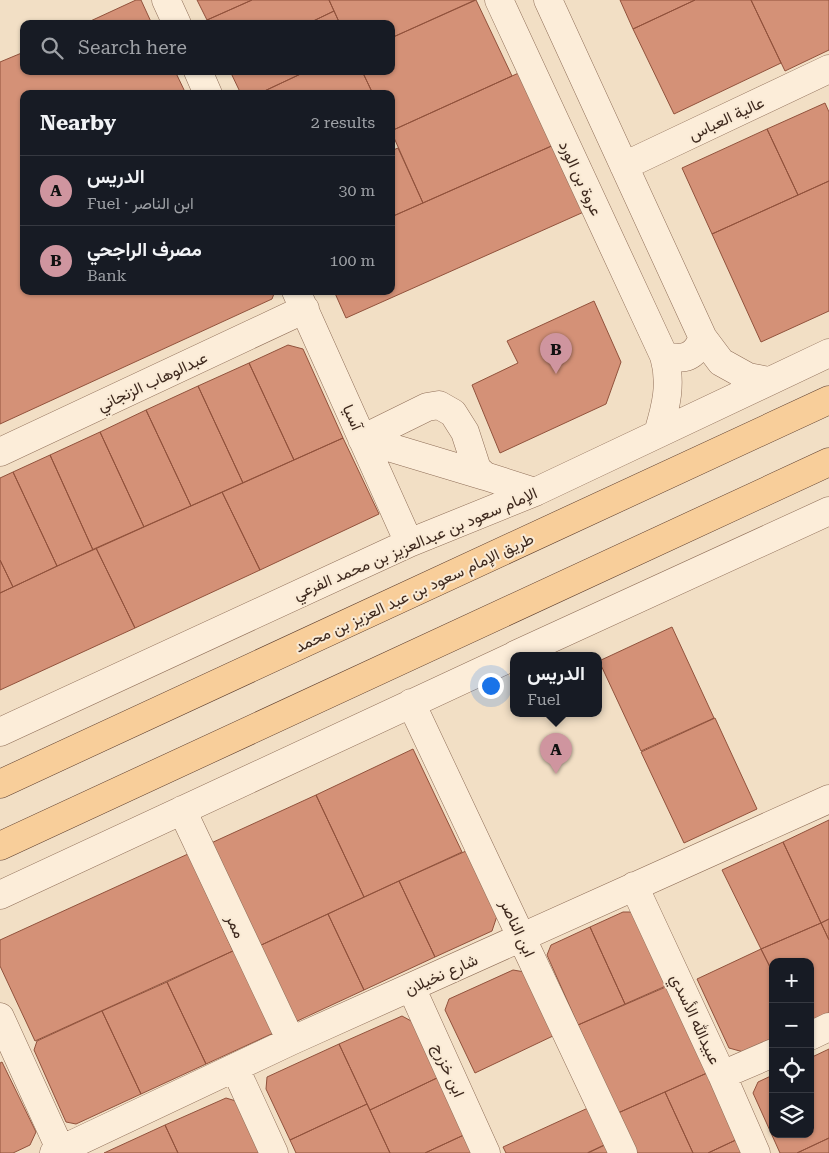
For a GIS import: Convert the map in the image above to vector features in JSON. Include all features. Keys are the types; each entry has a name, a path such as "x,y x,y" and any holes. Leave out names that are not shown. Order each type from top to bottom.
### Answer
{"main road":[{"name":"طريق الإمام سعود بن عبد العزيز بن محمد","path":"0,784 829,400"},
{"path":"0,846 829,462"}],"street":[{"path":"166,0 175,20"},
{"name":"عروة بن الورد","path":"498,0 664,356 668,370 669,389 658,433"},
{"path":"548,0 703,338 722,362 748,377 769,381"},
{"name":"عالية العباس","path":"624,166 829,69"},
{"path":"200,75 206,90"},
{"name":"آسيا","path":"300,300 409,543"},
{"name":"عبدالوهاب الزنجاني","path":"0,452 300,300"},
{"path":"664,356 687,357 697,350 703,338"},
{"name":"الإمام سعود بن عبدالعزيز بن محمد الفرعي","path":"0,732 409,543 534,492 829,352"},
{"path":"362,439 422,410 439,405 453,413 465,432 477,469 485,476"},
{"path":"362,439 534,492"},
{"path":"523,652 829,511"},
{"path":"0,895 510,658"},
{"name":"ابن الناصر","path":"411,703 623,1153"},
{"name":"شارع نخيلان","path":"59,1152 291,1042 829,799"},
{"name":"ممر","path":"182,810 291,1042"},
{"name":"عبيدالله الأسدي","path":"634,886 756,1153"},
{"name":"ابن خزرج","path":"411,987 486,1153"},
{"path":"0,1017 59,1152"},
{"path":"814,1034 829,1027"},
{"path":"722,1075 769,1055"},
{"path":"235,1068 274,1153"}],"building":[{"path":"136,0 141,0 150,20 93,20"},
{"path":"197,0 252,0 207,20"},
{"path":"252,0 329,0 334,11 315,20 207,20"},
{"path":"329,0 475,0 395,36 395,20 338,20"},
{"path":"476,0 512,76 395,129 395,90 371,90 364,75 395,75 395,36"},
{"path":"620,0 695,0 633,29"},
{"path":"695,0 751,0 781,63 674,114 633,29"},
{"path":"751,0 829,0 829,50 785,71"},
{"path":"334,11 338,20 315,20"},
{"path":"20,54 20,75 177,75 184,90 20,90 20,295 274,295 272,299 0,424 0,62"},
{"path":"523,71 556,144 423,203 395,140 395,129"},
{"path":"232,75 298,75 267,90 239,90"},
{"path":"298,75 364,75 371,90 267,90"},
{"path":"825,103 829,112 829,181 798,195 767,129"},
{"path":"767,129 798,195 712,234 682,168"},
{"path":"556,144 586,211 346,318 336,295 395,295 395,215"},
{"path":"398,148 423,203 395,215 395,149"},
{"path":"829,181 829,311 761,342 712,234"},
{"path":"594,301 621,362 606,404 500,453 472,385 518,363 507,341"},
{"path":"288,345 303,349 343,438 294,460 249,363"},
{"path":"249,363 294,460 243,483 198,386"},
{"path":"198,386 243,483 191,506 146,410"},
{"path":"146,410 191,506 144,527 100,432"},
{"path":"100,432 144,527 93,550 50,455"},
{"path":"343,438 379,514 260,570 222,492"},
{"path":"50,455 93,550 57,566 13,472"},
{"path":"13,472 57,566 13,587 0,560 0,478"},
{"path":"222,492 260,570 135,628 96,548"},
{"path":"96,548 135,628 0,690 0,593"},
{"path":"0,560 13,587 0,593"},
{"path":"672,627 714,718 641,751 602,667 602,660"},
{"path":"715,718 757,809 684,843 641,752"},
{"path":"413,749 462,852 364,897 316,795"},
{"path":"316,795 364,897 257,947 209,844"},
{"path":"829,820 829,919 821,923 783,842"},
{"path":"783,842 821,923 761,949 722,870"},
{"path":"466,851 497,916 492,931 435,957 399,881"},
{"path":"188,854 233,951 35,1041 0,966 0,940"},
{"path":"399,881 435,957 364,990 328,914"},
{"path":"623,912 631,912 668,985 625,1004 590,927"},
{"path":"328,914 364,990 293,1023 257,947"},
{"path":"829,919 829,940 821,923"},
{"path":"821,923 829,940 829,1015 814,1022 814,958 769,958 769,965 761,949"},
{"path":"590,927 625,1004 578,1025 547,955 551,945"},
{"path":"239,948 278,1031 206,1064 167,982"},
{"path":"761,949 769,965 769,1043 747,1053 729,1048 697,979"},
{"path":"513,970 525,972 555,1035 475,1073 445,1010 449,999"},
{"path":"167,982 206,1064 141,1094 102,1011"},
{"path":"668,986 707,1073 618,1113 578,1025"},
{"path":"102,1011 141,1094 76,1124 66,1122 34,1050 37,1041"},
{"path":"402,1016 413,1022 439,1077 370,1110 339,1044"},
{"path":"339,1044 367,1104 290,1140 266,1089 267,1077"},
{"path":"829,1049 829,1138 797,1153 780,1153 773,1138 814,1138 814,1056"},
{"path":"2,1062 36,1132 30,1145 13,1153 0,1153 0,1063"},
{"path":"707,1073 738,1139 708,1153 693,1153 665,1092"},
{"path":"439,1077 466,1134 425,1153 390,1153 370,1110"},
{"path":"769,1077 769,1129 753,1093 758,1082"},
{"path":"665,1092 693,1153 636,1153 618,1113"},
{"path":"226,1098 236,1101 260,1153 178,1153 165,1125"},
{"path":"367,1104 390,1153 296,1153 290,1140"},
{"path":"588,1108 604,1145 587,1153 506,1153 503,1147"},
{"path":"165,1125 178,1153 104,1153"},
{"path":"466,1134 475,1153 425,1153"},
{"path":"829,1138 829,1153 797,1153"},
{"path":"738,1139 744,1153 708,1153"},
{"path":"605,1145 608,1153 588,1153"}],"place":[{"name":"مصرف الراجحي","path":"556,374"},
{"name":"الدريس","path":"556,774"}]}
